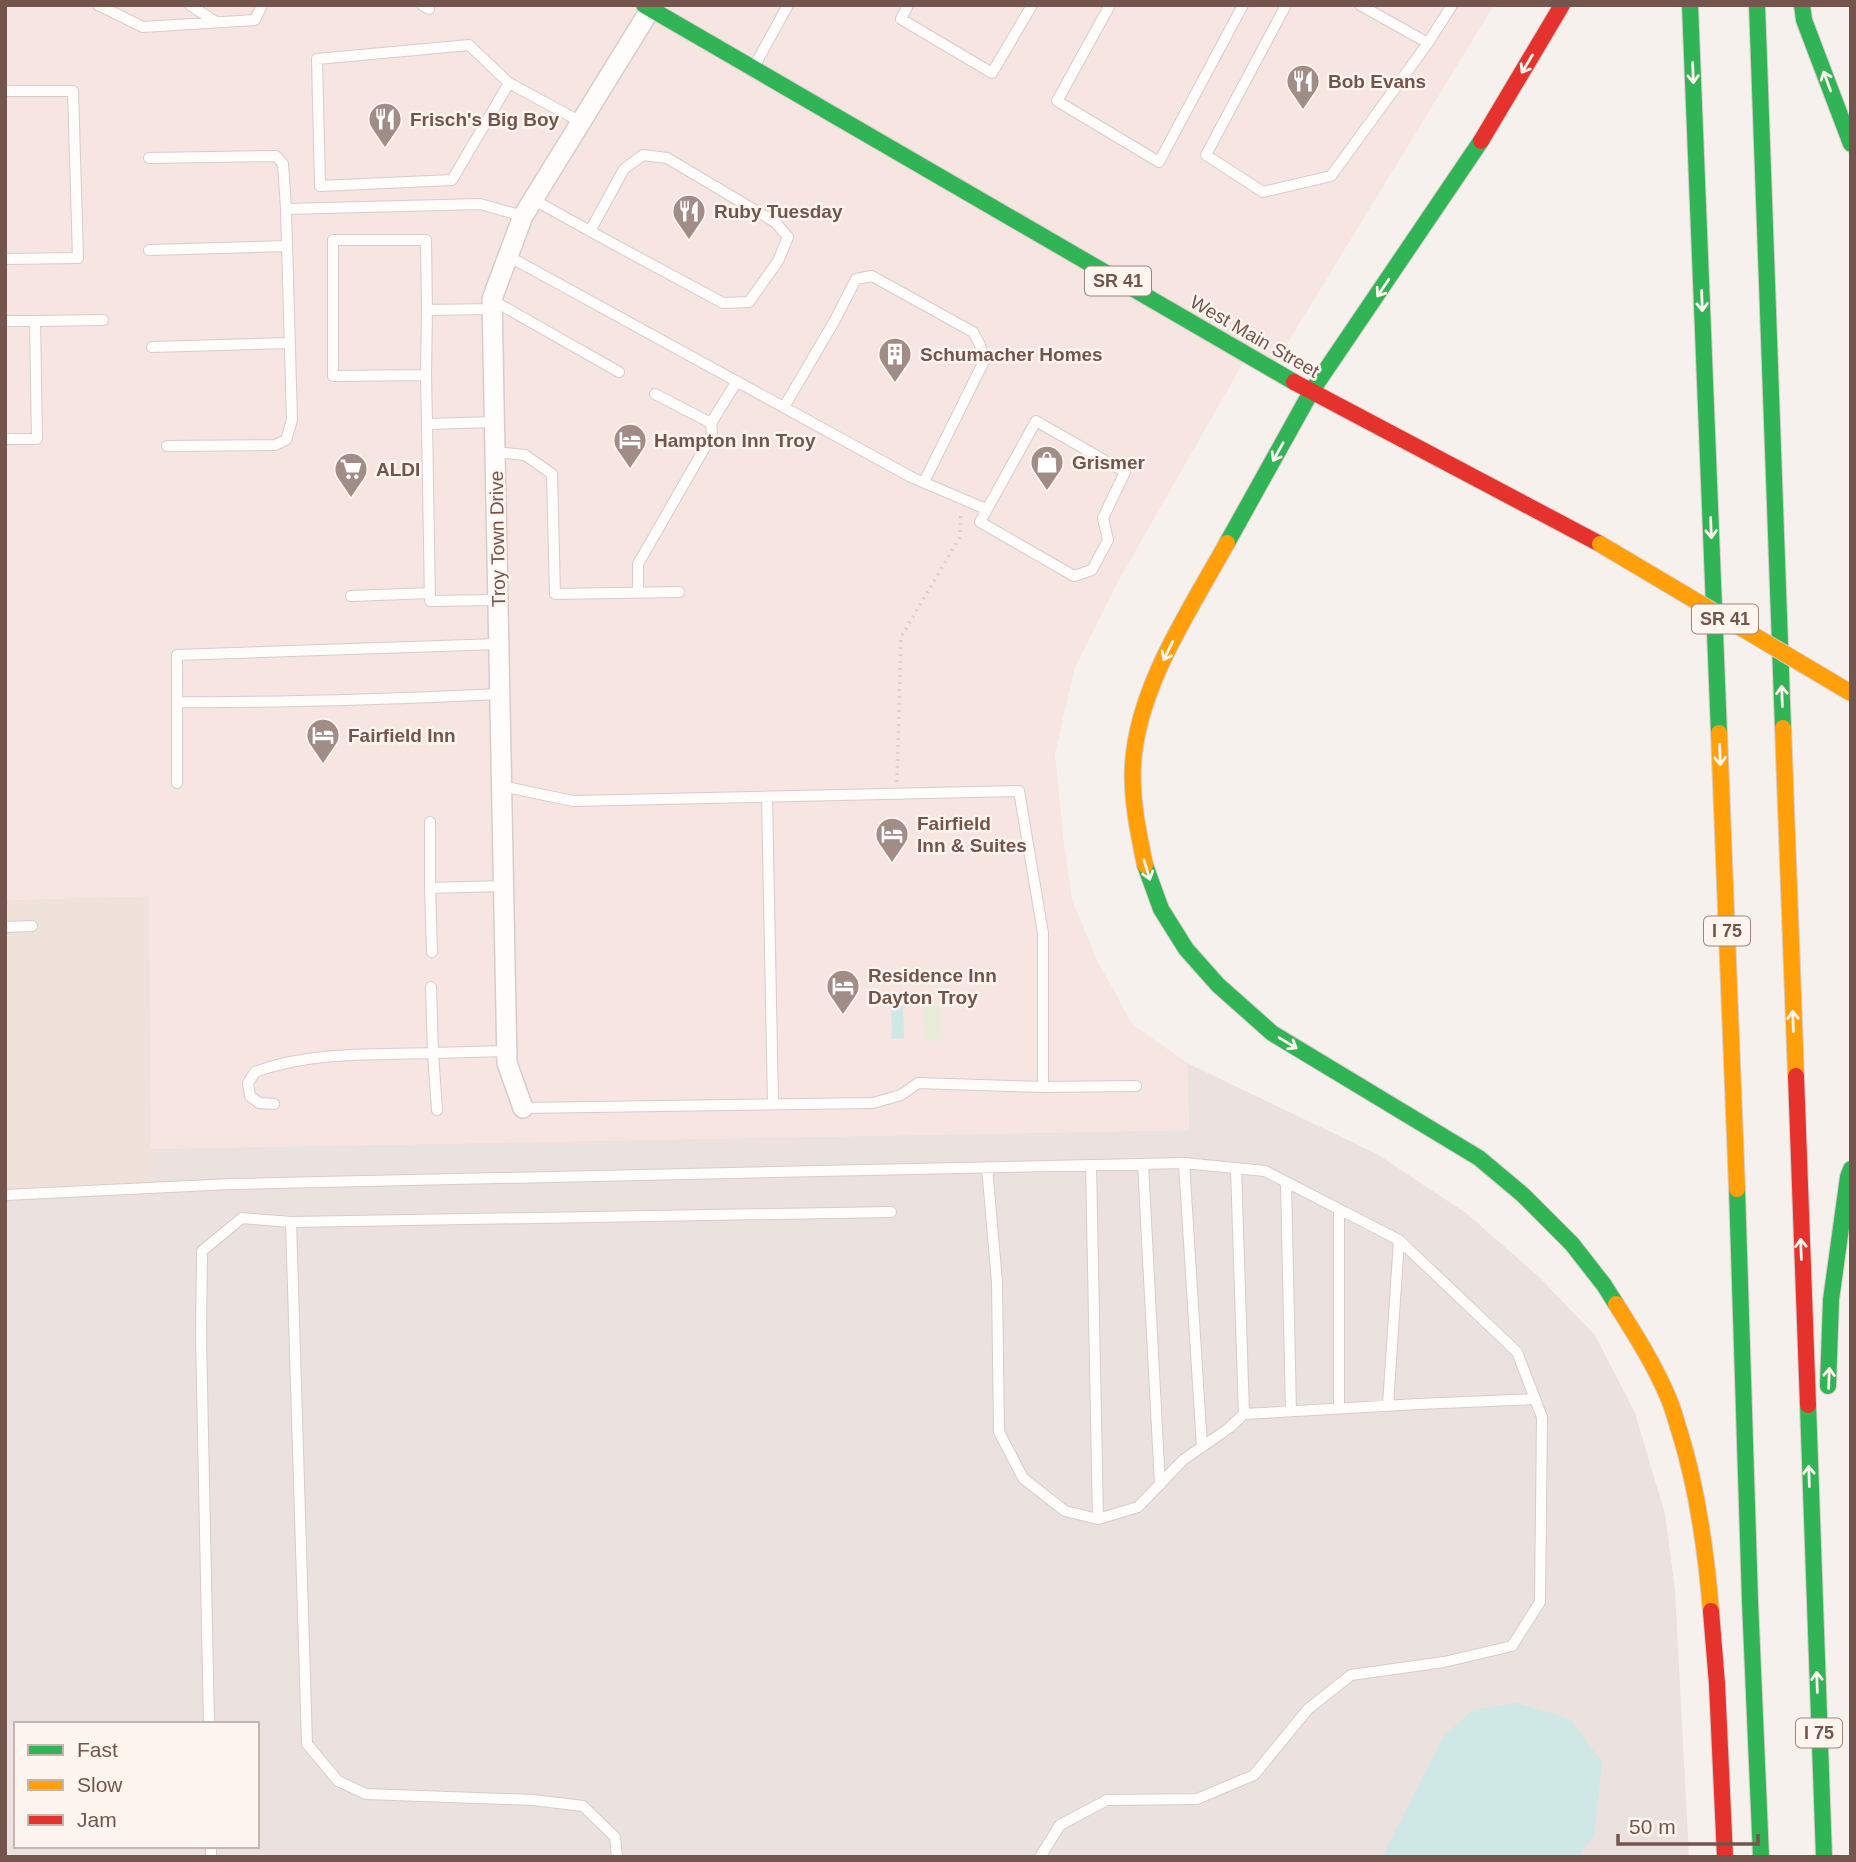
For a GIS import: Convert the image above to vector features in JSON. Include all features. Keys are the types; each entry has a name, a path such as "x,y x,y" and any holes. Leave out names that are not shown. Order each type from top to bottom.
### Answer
{"main road":[{"path":"1562,5 1490,125 1311,392 1171,644 1144,702 1133,763 1134,811 1146,869 1161,909 1186,949 1218,985 1272,1033 1479,1158 1523,1195 1580,1254 1604,1285 1642,1344 1669,1399 1698,1501 1708,1573 1716,1670 1726,1857"},
{"name":"I 75","path":"1690,5 1761,1857"},
{"name":"I 75","path":"1757,5 1824,1857"},
{"path":"1802,5 1804,20 1851,144"},
{"name":"West Main Street","path":"649,6 1311,392 1600,544 1851,694"},
{"path":"1828,1401 1831,1300 1851,1169"},
{"path":"1815,1642 1825,1454"}],"street":[{"name":"Troy Town Drive","path":"523,1108 507,1063 506,1051 492,304 508,256 529,208 649,6"}],"lane":[{"path":"98,5 143,27 255,20 262,5"},
{"path":"190,5 217,22"},
{"path":"753,69 788,5"},
{"path":"908,5 901,19 992,73 1032,5"},
{"path":"1110,5 1057,101 1159,162 1243,5"},
{"path":"1286,5 1206,155 1263,192 1331,176 1428,43 1452,5"},
{"path":"1360,5 1428,43"},
{"path":"509,83 453,180 320,186 317,59 469,45 509,83 581,122"},
{"path":"5,91 73,91 78,258 5,259"},
{"path":"286,209 480,204 529,208 590,231 723,303 749,302 778,261 788,237 775,222 667,158 643,155 624,169 590,231"},
{"path":"149,158 276,156 283,164 286,209 292,420 286,440 275,445 167,446"},
{"path":"426,375 333,376 333,240 426,240 430,601 498,600"},
{"path":"149,250 287,246"},
{"path":"508,256 911,477 986,509"},
{"path":"784,407 856,279 872,276 973,332 981,345 984,361 924,482"},
{"path":"427,310 492,304 619,372"},
{"path":"5,321 103,320"},
{"path":"5,439 37,439 35,321"},
{"path":"152,346 290,343"},
{"path":"638,593 638,564 712,435 711,423 737,381"},
{"path":"655,394 711,423"},
{"path":"1036,421 1125,472 1102,518 1108,540 1092,570 1074,576 979,522 986,509 1036,421"},
{"path":"427,424 494,422"},
{"path":"495,452 525,455 552,474 555,594 679,592"},
{"path":"351,596 430,593"},
{"path":"177,783 177,655 499,644"},
{"path":"177,702 500,694"},
{"path":"501,786 573,801 1019,791 1043,933 1043,1087"},
{"path":"767,797 773,1104"},
{"path":"430,822 432,952"},
{"path":"430,888 503,886"},
{"path":"5,927 32,926"},
{"path":"431,987 437,1110"},
{"path":"274,1104 258,1103 250,1096 248,1083 255,1072 273,1065 300,1060 506,1051"},
{"path":"523,1108 873,1103 901,1095 918,1083 1043,1087 1136,1086"},
{"path":"1184,1163 1202,1447"},
{"path":"5,1195 230,1184 1184,1163 1265,1171 1399,1240 1517,1352 1542,1417 1540,1602 1512,1646 1444,1662 1351,1675 1308,1709 1254,1775 1197,1799 1107,1801 1060,1825 1040,1857"},
{"path":"1143,1164 1160,1485"},
{"path":"1091,1165 1098,1520"},
{"path":"987,1167 997,1282 999,1432 1023,1478 1065,1511 1098,1520 1138,1507 1183,1460 1229,1428 1244,1414 1535,1399"},
{"path":"1236,1168 1244,1414"},
{"path":"1286,1182 1291,1411"},
{"path":"1339,1209 1339,1408"},
{"path":"209,1722 201,1351 202,1251 242,1218 291,1222 891,1212"},
{"path":"291,1222 307,1744 338,1781 366,1794 533,1800 583,1806 615,1838 617,1857"},
{"path":"1388,1405 1399,1240"}],"path":[{"path":"896,794 901,637 960,537 962,514 947,492"}],"shaded area":[{"path":"5,5 1494,5 1271,370 1247,356 1116,585 1075,667 1055,754 1072,900 1097,960 1132,1024 1187,1063 1189,1130 151,1149 149,896 5,900"},
{"path":"149,896 153,1188 5,1195 5,900"},
{"path":"1187,1063 1377,1154 1466,1213 1539,1277 1595,1335 1635,1413 1665,1514 1675,1589 1689,1857 5,1857 5,1195 153,1187 151,1149 1189,1130"}],"green space":[{"path":"923,1006 941,1006 942,1040 925,1041"}],"water":[{"path":"891,1005 905,1005 904,1038 892,1039"},
{"path":"1517,1703 1570,1719 1602,1762 1595,1833 1578,1857 1382,1857 1443,1737 1473,1710"}],"traffic: fast":[{"path":"644,5 1294,382"},
{"path":"1690,5 1719,733"},
{"path":"1757,5 1783,728"},
{"path":"1802,5 1804,20 1851,144"},
{"path":"1227,543 1311,392 1481,141"},
{"path":"1145,865 1161,909 1186,949 1218,985 1272,1033 1479,1158 1523,1195 1572,1244 1616,1304"},
{"path":"1828,1386 1831,1300 1851,1169"},
{"path":"1737,1189 1761,1857"},
{"path":"1808,1405 1824,1857"}],"traffic: slow":[{"path":"1145,865 1133,789 1137,735 1155,677 1168,649 1227,543"},
{"path":"1600,544 1851,693"},
{"path":"1783,728 1796,1076"},
{"path":"1719,733 1737,1189"},
{"path":"1616,1304 1657,1373 1670,1401 1696,1499 1711,1611"}],"traffic: jam":[{"path":"1481,141 1562,5"},
{"path":"1294,382 1600,544"},
{"path":"1796,1076 1808,1405"},
{"path":"1711,1611 1725,1857"}],"place":[{"name":"Bob Evans","path":"1303,111"},
{"name":"Frisch's Big Boy","path":"385,149"},
{"name":"Ruby Tuesday","path":"689,241"},
{"name":"Schumacher Homes","path":"895,384"},
{"name":"Hampton Inn Troy","path":"630,470"},
{"name":"Grismer","path":"1047,492"},
{"name":"ALDI","path":"351,499"},
{"name":"Fairfield Inn","path":"323,765"},
{"name":"Fairfield Inn & Suites","path":"892,864"},
{"name":"Residence Inn Dayton Troy","path":"843,1016"}]}
